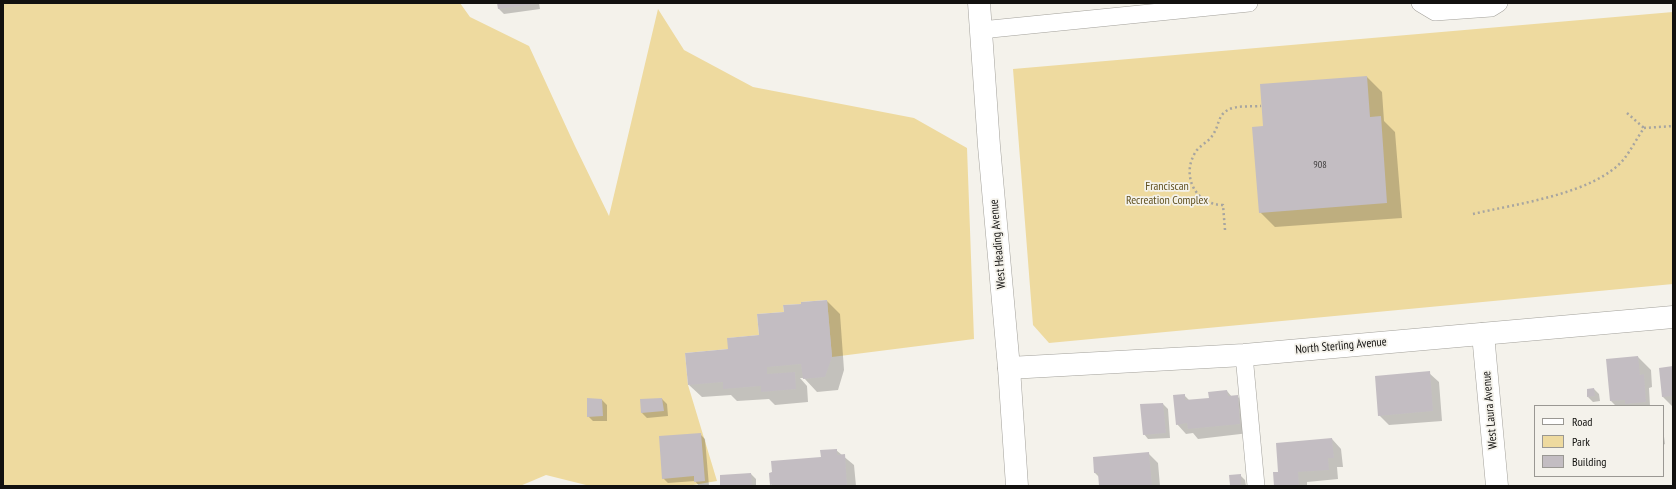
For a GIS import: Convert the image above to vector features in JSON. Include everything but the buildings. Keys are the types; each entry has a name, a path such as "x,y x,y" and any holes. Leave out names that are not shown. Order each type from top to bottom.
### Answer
{"street":[{"name":"West Heading Avenue","path":"979,3 989,146 1009,368 1017,486"},
{"name":"North Sterling Avenue","path":"1009,368 1244,355 1673,317"},
{"name":"West Laura Avenue","path":"1483,334 1497,486"}],"lane":[{"path":"981,30 1209,5 1249,3"},
{"path":"1420,3 1436,12 1490,8 1499,3"},
{"path":"1244,355 1256,486"}],"path":[{"path":"1225,230 1223,205 1209,203 1200,197 1194,190 1190,181 1190,163 1197,149 1208,141 1214,134 1221,115 1229,109 1261,106"},
{"path":"1627,113 1644,128 1673,126"},
{"path":"1473,214 1568,192 1602,177 1623,160 1644,128"}],"green space":[{"path":"3,3 460,3 470,17 529,46 609,216 658,9 684,50 753,87 914,118 967,148 974,339 832,357 827,300 783,305 784,312 757,314 759,335 728,338 728,349 685,353 688,385 717,481 687,486 590,486 546,475 520,486 3,486"},
{"name":"Franciscan Recreation Complex","path":"1673,12 1673,284 1049,343 1033,325 1013,69"}]}
